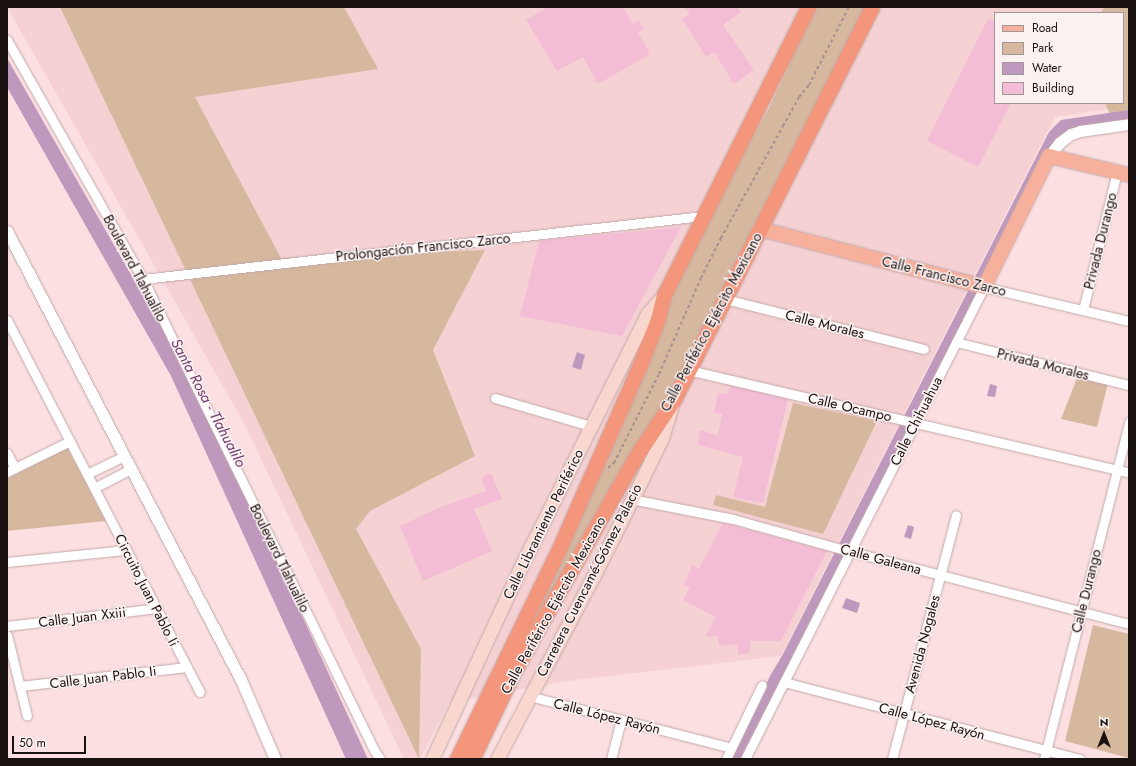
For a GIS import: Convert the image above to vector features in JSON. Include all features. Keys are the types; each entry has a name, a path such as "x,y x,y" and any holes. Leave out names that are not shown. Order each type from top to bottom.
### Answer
{"highway":[{"name":"Calle Periférico Ejército Mexicano","path":"456,759 537,595 590,478 640,365 658,319 664,295 808,7"},
{"name":"Calle Periférico Ejército Mexicano","path":"472,759 514,671 636,456 674,399 872,7"}],"main road":[{"path":"1049,156 1123,174"},
{"name":"Calle Chihuahua","path":"982,286 1049,156"},
{"name":"Calle Francisco Zarco","path":"760,229 982,286"},
{"name":"Calle Libramiento Periférico","path":"432,759 522,564 647,314 664,295"},
{"name":"Carretera Cuencamé-Gómez Palacio","path":"497,759 529,696 593,578 662,438 674,399"}],"street":[{"name":"Boulevard Tlahualilo","path":"7,40 143,279 380,759"},
{"path":"1049,156 1059,144 1071,134 1080,131 1129,124"},
{"name":"Privada Durango","path":"1083,310 1123,174"},
{"name":"Prolongación Francisco Zarco","path":"143,279 703,216"},
{"path":"7,231 242,680 275,759"},
{"name":"Calle Francisco Zarco","path":"982,286 1129,322"},
{"name":"Calle Chihuahua","path":"745,759 913,422 956,342 982,286"},
{"name":"Calle Morales","path":"725,299 924,349"},
{"name":"Circuito Juan Pablo Ii","path":"7,320 200,692"},
{"name":"Privada Morales","path":"956,342 1129,385"},
{"name":"Calle Ocampo","path":"688,370 1129,472"},
{"path":"495,398 591,426"},
{"name":"Calle Durango","path":"1045,755 1129,422"},
{"path":"7,453 11,470 70,441"},
{"path":"87,474 124,456"},
{"path":"94,488 131,468"},
{"name":"Calle Galeana","path":"631,499 733,519 848,551 1129,624"},
{"name":"Avenida Nogales","path":"892,759 956,515"},
{"path":"7,562 126,550"},
{"name":"Calle Juan Xxiii","path":"7,626 156,608"},
{"path":"7,635 27,716"},
{"name":"Calle Juan Pablo Ii","path":"20,686 187,667"},
{"name":"Calle López Rayón","path":"784,682 904,713 1045,755 1080,759"},
{"path":"726,759 762,685"},
{"name":"Calle López Rayón","path":"529,696 731,748"},
{"path":"611,759 621,720"}],"path":[{"path":"590,478 601,475 614,463 659,374 718,245 799,97 809,85 849,7"}],"shaded area":[{"path":"7,7 1129,7 1129,106 1055,117 781,656 567,681 450,702 420,759 404,759 244,423"}],"green space":[{"path":"60,7 344,7 378,69 195,97 281,258 485,250 433,350 475,456 370,511 356,529 421,649 419,759"},
{"path":"816,7 877,7 672,397 530,639 528,627 660,323 730,178 770,106"},
{"path":"1105,7 1129,7 1129,110 1110,115 1105,104 1124,104 1124,12 1101,12"},
{"path":"1077,378 1108,383 1097,427 1061,419"},
{"path":"793,403 877,421 823,534 713,505 716,495 765,507"},
{"path":"67,447 106,521 7,531 7,479"},
{"path":"1093,625 1129,634 1129,758 1065,741"}],"water":[{"path":"7,58 138,287 190,373 368,759 346,759 171,376 7,87"},
{"path":"1129,110 1129,121 1066,134 741,759 730,759 770,676 783,654 1049,132 1061,120"},
{"path":"577,352 585,355 581,370 572,367"},
{"path":"990,384 997,386 995,397 987,396"},
{"path":"908,525 914,527 911,539 904,537"},
{"path":"846,598 860,603 857,613 842,608"}],"building":[{"path":"548,7 623,7 633,24 639,20 644,29 638,32 650,54 598,84 583,57 557,71 526,20"},
{"path":"685,7 737,7 741,12 723,25 754,70 734,84 714,52 706,57 682,19 690,14"},
{"path":"988,19 994,21 994,104 1010,104 978,167 927,141"},
{"path":"681,227 622,336 520,316 539,241"},
{"path":"730,386 788,399 763,503 733,497 743,457 698,445 700,430 718,436 722,414 714,413 718,393 727,394"},
{"path":"491,473 502,499 474,509 492,551 423,581 400,526 438,508 486,491 481,478"},
{"path":"723,523 827,551 781,641 750,641 750,653 738,655 737,644 719,646 718,636 705,637 716,617 683,600 690,588 684,585 692,565 699,569"}],"water label":[{"name":"Santa Rosa - Tlahualilo","path":"208,403"}]}
